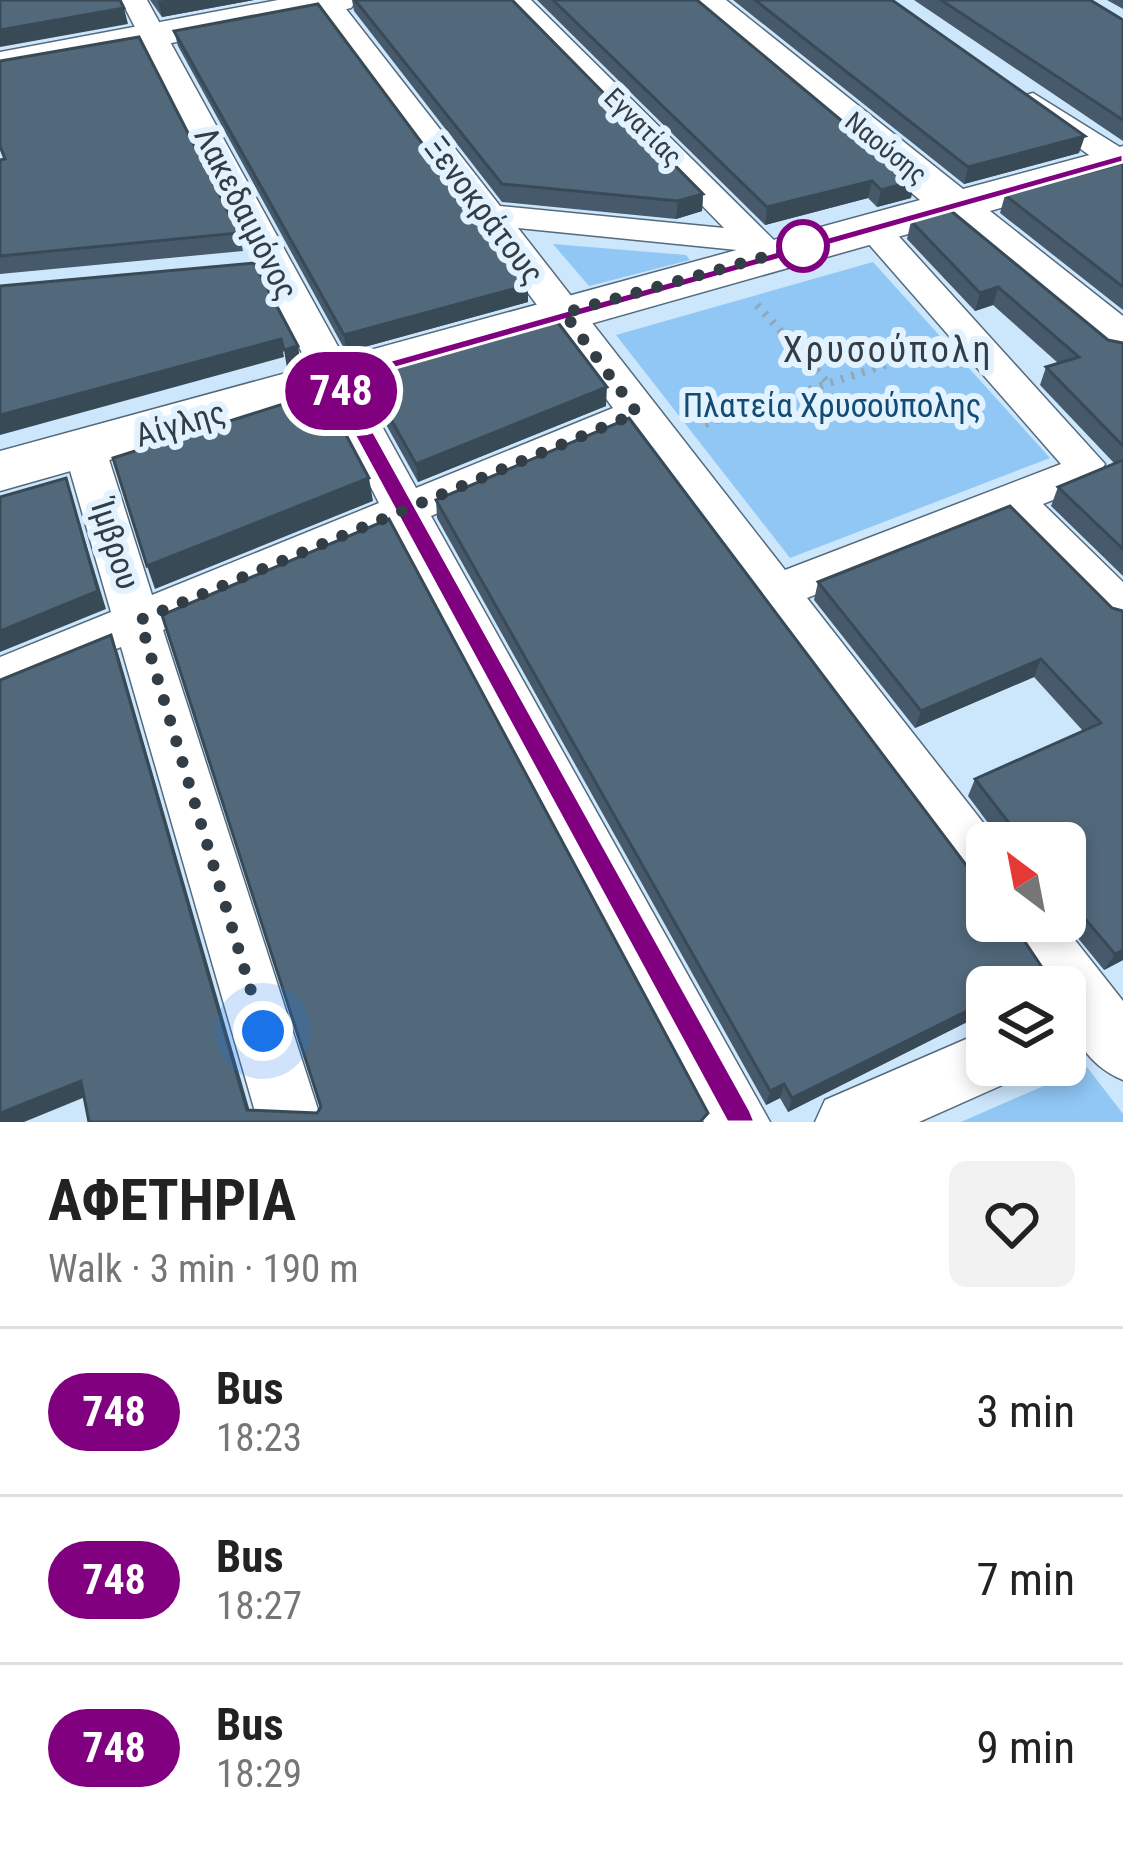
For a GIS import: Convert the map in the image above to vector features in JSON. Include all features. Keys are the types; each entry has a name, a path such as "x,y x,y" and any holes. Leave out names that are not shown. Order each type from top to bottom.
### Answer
{"street":[{"name":"Λακεδαιμόνος","path":"134,0 272,265 738,1122"},
{"name":"Εγνατίας","path":"516,0 750,255"},
{"name":"Ναούσης","path":"703,0 1123,343"},
{"path":"0,64 330,1"},
{"name":"Ξενοκράτους","path":"330,1 966,842"},
{"path":"1015,89 1121,161"},
{"name":"Αίγλης","path":"0,471 564,313 750,255 1121,161"},
{"path":"488,215 750,255"},
{"path":"777,591 1077,474 1084,464 872,227"},
{"path":"227,269 272,265"},
{"path":"0,679 405,510 647,426"},
{"name":"Ίμβρου","path":"85,450 290,1122"},
{"path":"1013,500 1123,611"},
{"path":"1041,942 1101,1023"},
{"path":"847,1122 966,1069"}],"path":[{"path":"750,255 828,383"},
{"path":"647,426 828,383 971,336"}],"green space":[{"path":"553,244 686,255 690,260 589,286"},
{"name":"Πλατεία Χρυσούπολης","path":"873,262 1050,458 790,558 616,335"},
{"path":"1086,1067 1123,1114 1123,1122 961,1122 1043,1086 1086,1086"}],"building":[{"path":"0,0 120,0 124,8 0,30"},
{"path":"355,0 512,0 703,194 678,201 502,184"},
{"path":"553,0 697,0 914,181 881,190 872,181 767,207"},
{"path":"755,0 892,0 1085,136 968,167"},
{"path":"941,0 1090,0 1123,20 1123,120"},
{"path":"318,4 528,285 344,335 174,31"},
{"path":"139,37 239,233 0,256 0,160 5,159 0,146 0,61"},
{"path":"1123,163 1123,287 1005,195"},
{"path":"950,210 1108,340 1123,343 1123,446 1046,367 1079,357 998,287 980,293 911,221"},
{"path":"254,263 298,346 284,350 281,339 0,415 0,286"},
{"path":"556,320 607,387 416,464 365,373"},
{"path":"318,382 369,478 147,566 113,458 299,399 296,388"},
{"path":"629,418 966,865 966,942 1025,942 1041,966 966,966 966,1011 792,1098 784,1084 770,1091 436,500"},
{"path":"1123,460 1123,549 1058,487"},
{"path":"66,478 98,591 0,631 0,497"},
{"path":"1010,506 1112,608 1123,611 1123,950 1115,954 1086,920 1086,822 1008,822 975,779 1101,723 1041,659 921,711 818,582"},
{"path":"389,519 708,1113 700,1122 89,1122 81,1081 0,1113 0,680 111,635 247,1110 317,1113 321,1107 162,615"}],"bus line":[{"name":"748","path":"738,1122 334,379 1123,159"}],"district":[{"name":"Χρυσούπολη","path":"888,349"}],"route":[{"path":"263,1031 140,620 637,413 564,313 803,246"}]}
